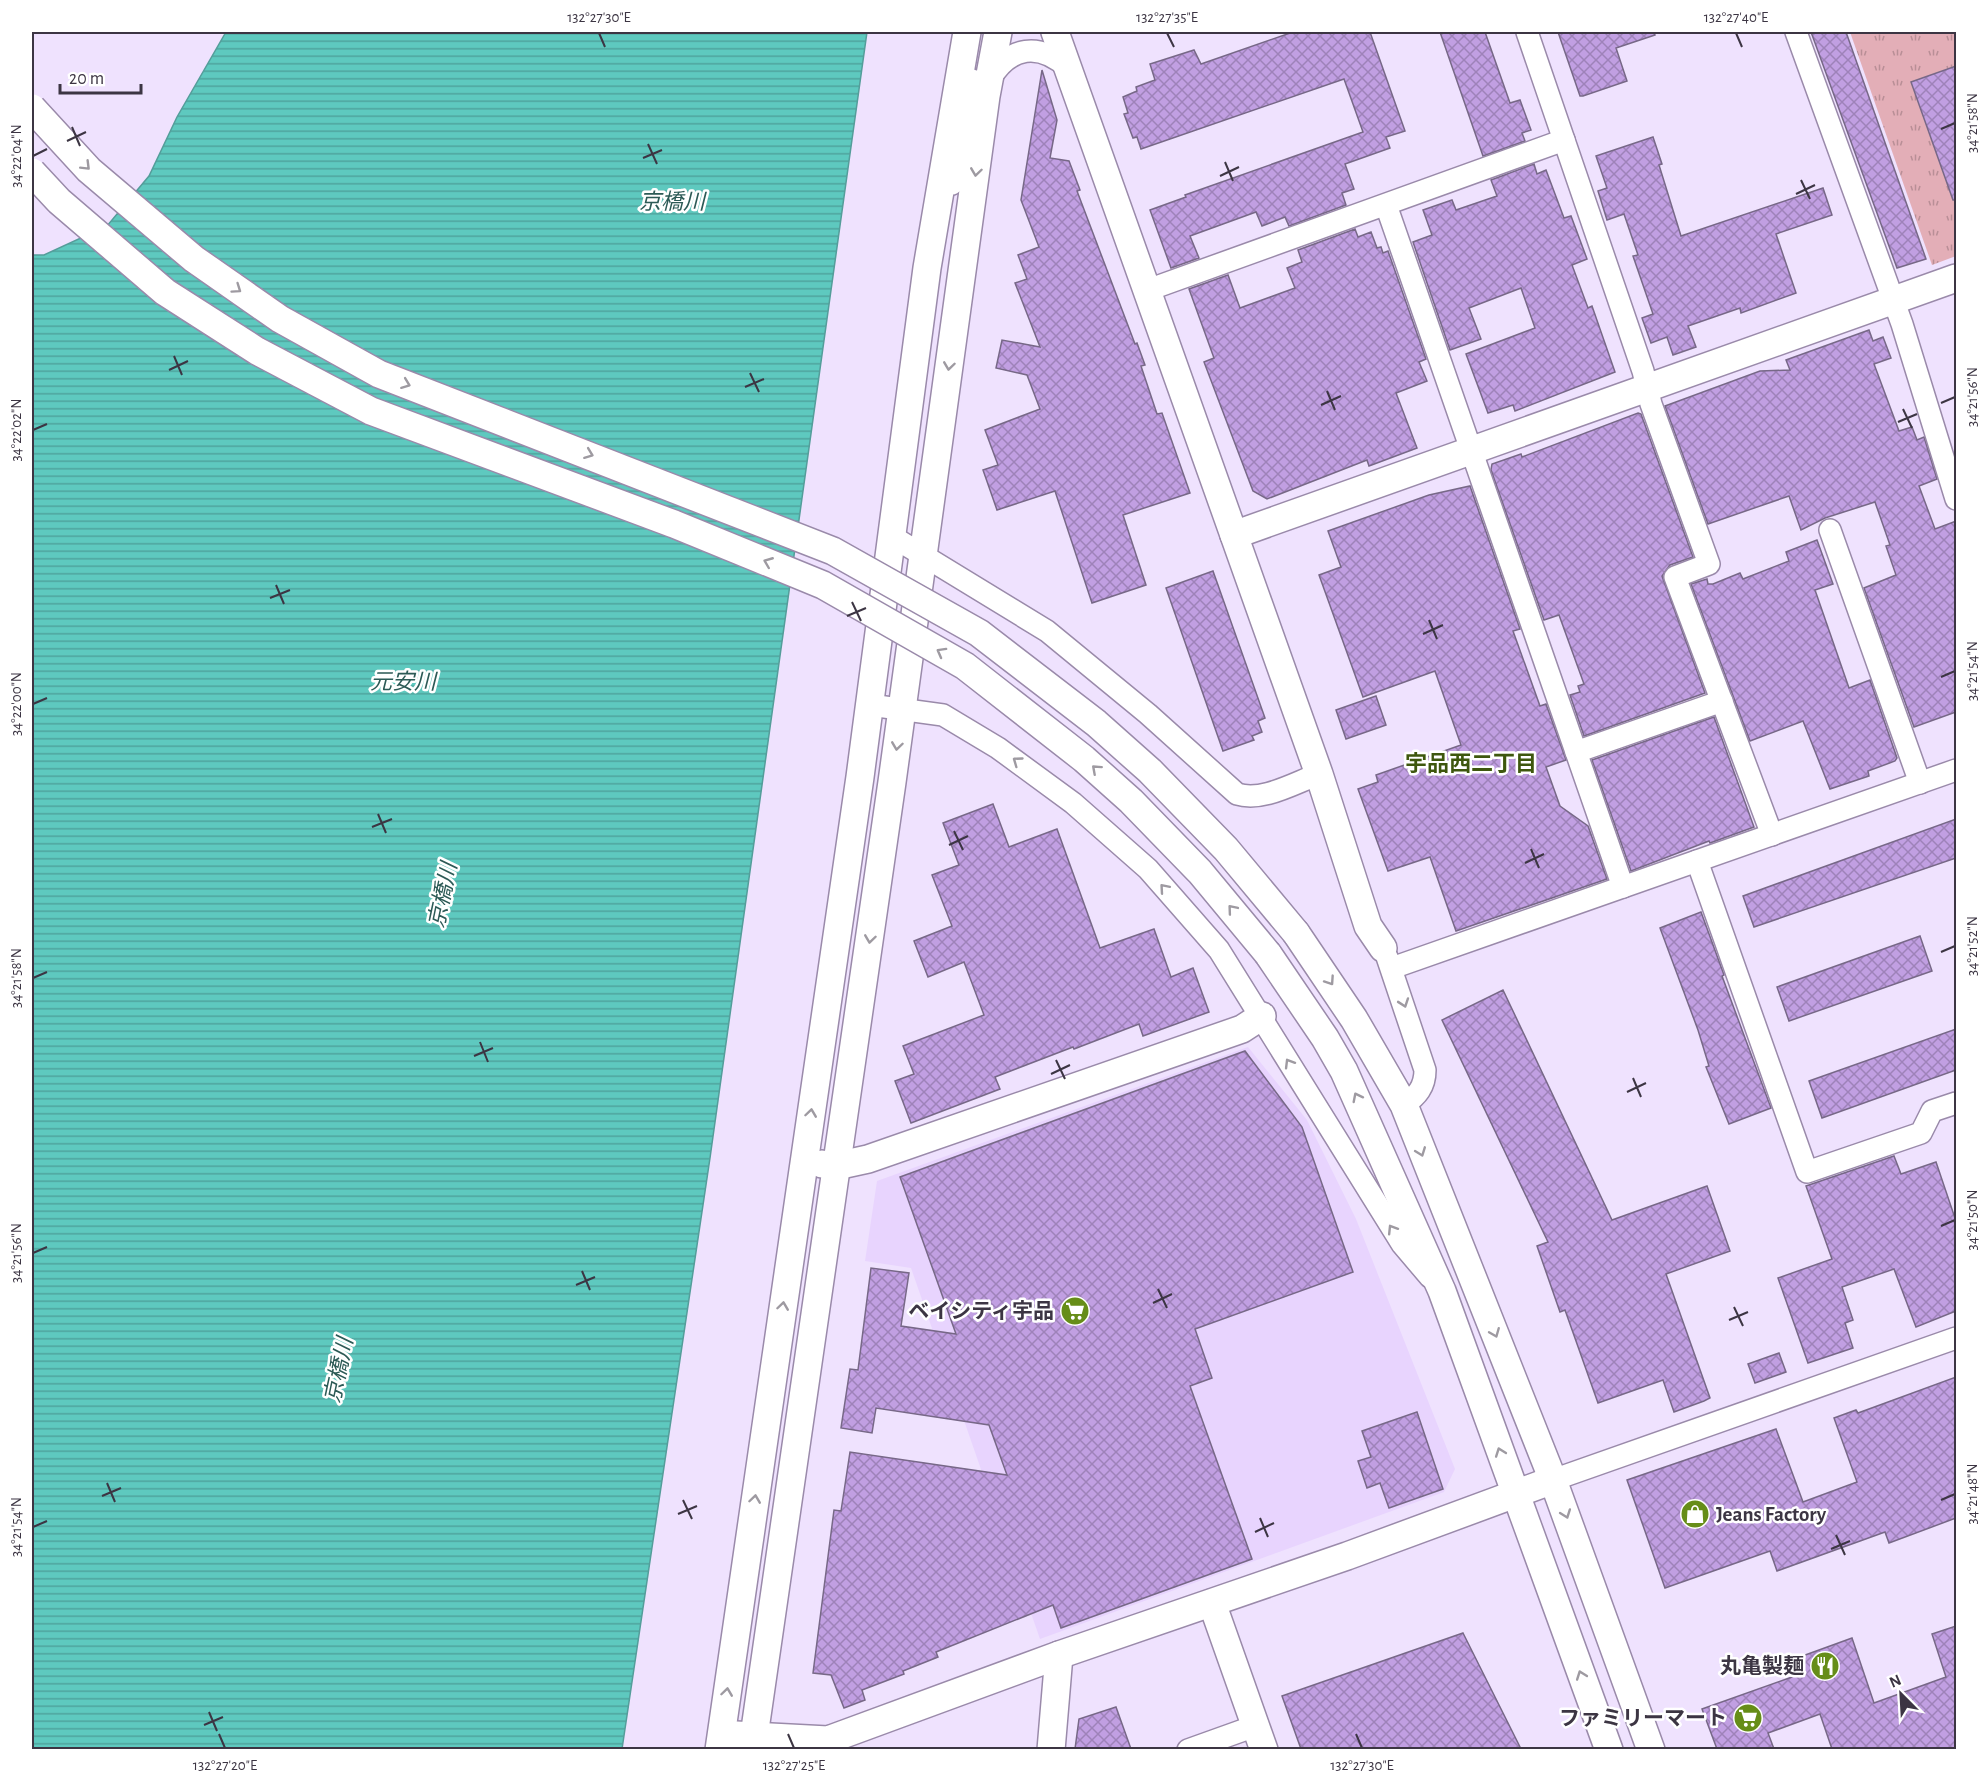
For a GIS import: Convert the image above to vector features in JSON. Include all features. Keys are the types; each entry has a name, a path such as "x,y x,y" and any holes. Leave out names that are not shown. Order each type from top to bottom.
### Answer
{"street":[{"path":"967,32 927,268 870,705 720,1741 752,1744 828,1740 1059,1655 1212,1603 1956,1338"},
{"path":"927,268 962,149 979,32"},
{"path":"752,1744 924,555 986,96 998,32"},
{"path":"1055,32 1319,774 1368,926 1388,958 1425,1070 1425,1081 1416,1096 1404,1105"},
{"path":"1527,32 1709,564 1675,577 1772,835"},
{"path":"1796,32 1893,300 1956,499"},
{"path":"986,96 989,80 997,67 1010,56 1025,51 1041,51 1056,57 1068,68"},
{"path":"32,108 89,170 194,259 280,319 369,368 833,551 979,633 1096,723 1150,771 1226,849 1296,933 1354,1019 1404,1105 1553,1480 1651,1749"},
{"path":"1148,291 1564,140"},
{"path":"32,172 59,201 165,292 257,351 361,405 674,524 823,585 965,666 1084,759 1185,854 1268,954 1325,1038 1344,1071 1442,1291 1609,1749"},
{"path":"1386,205 1623,886"},
{"path":"1234,535 1956,278"},
{"path":"1830,530 1920,783"},
{"path":"893,537 1047,631 1148,714 1237,794 1249,798 1260,796 1319,774"},
{"path":"1576,752 1722,701"},
{"path":"870,705 943,715 998,748 1073,803 1156,878 1219,950 1402,1244 1442,1291"},
{"path":"1388,958 1623,886 1956,770"},
{"path":"1697,861 1807,1172 1921,1133 1932,1111 1956,1103"},
{"path":"804,1161 837,1166 868,1159 1242,1029 1262,1016"},
{"path":"1188,1749 1260,1738 1212,1603"},
{"path":"1051,1749 1059,1655"}],"shaded area":[{"path":"1248,1047 1307,1120 1356,1219 1455,1469 1444,1492 1040,1639 911,1268 865,1261 877,1181"}],"green space":[{"path":"1850,32 1956,32 1956,256 1932,265"}],"water":[{"name":"元安川","path":"226,32 867,32 710,1158 622,1749 32,1750 32,255 44,255 107,226 149,176 177,117"}],"building":[{"path":"1293,32 1370,32 1405,131 1386,137 1390,148 1345,164 1354,189 1342,193 1346,205 1289,226 1285,217 1262,226 1256,212 1190,236 1199,258 1171,268 1150,210 1186,197 1185,195 1363,132 1344,79 1141,149 1137,137 1133,138 1124,114 1128,113 1123,97 1137,91 1136,87 1155,80 1150,64 1194,50 1201,64"},
{"path":"1440,32 1485,32 1510,103 1520,100 1531,130 1522,133 1525,141 1483,156"},
{"path":"1558,32 1654,32 1655,35 1616,48 1627,81 1580,96"},
{"path":"1811,32 1846,32 1926,259 1897,268"},
{"path":"1956,66 1956,200 1953,200 1911,82"},
{"path":"1042,70 1057,120 1050,158 1069,161 1080,190 1077,191 1145,365 1141,366 1157,414 1162,413 1190,493 1123,515 1146,585 1092,603 1055,491 997,510 983,470 998,465 985,430 1040,409 1027,375 996,368 1002,340 1040,347 1015,283 1027,279 1018,255 1039,247 1021,200"},
{"path":"1653,137 1662,164 1659,165 1681,236 1823,188 1832,215 1776,234 1796,293 1741,313 1740,308 1688,326 1696,347 1673,355 1667,337 1651,343 1642,318 1653,314 1633,256 1638,255 1624,214 1607,220 1598,191 1607,188 1596,156"},
{"path":"1534,164 1537,174 1546,170 1564,218 1571,216 1587,259 1572,265 1588,308 1592,306 1615,372 1515,411 1513,405 1488,413 1466,354 1535,328 1521,288 1469,308 1481,339 1450,350 1413,242 1432,235 1423,210 1452,200 1456,210 1497,196 1491,180"},
{"path":"1355,229 1358,237 1371,232 1377,248 1381,247 1383,253 1388,251 1426,359 1419,362 1427,381 1396,393 1417,448 1369,466 1367,460 1267,499 1253,491 1204,362 1214,358 1189,289 1228,275 1240,308 1295,288 1287,268 1302,262 1298,250"},
{"path":"1869,330 1873,341 1883,337 1891,358 1874,364 1899,431 1912,427 1917,440 1924,437 1937,479 1919,486 1935,529 1956,521 1956,712 1914,727 1864,588 1896,575 1886,546 1890,545 1875,502 1825,518 1801,530 1789,496 1708,524 1665,406 1760,371 1790,370 1786,360"},
{"path":"1638,413 1641,414 1693,557 1670,565 1662,576 1705,693 1584,736 1570,695 1580,692 1578,686 1584,684 1559,615 1544,620 1491,470 1492,464 1521,454 1522,457"},
{"path":"1470,486 1520,629 1513,631 1540,706 1546,704 1566,760 1546,767 1560,806 1588,826 1607,879 1456,931 1430,857 1388,871 1358,789 1378,782 1376,775 1461,745 1435,671 1363,697 1319,575 1341,567 1328,531 1429,495"},
{"path":"1817,540 1833,584 1815,590 1849,688 1870,680 1897,758 1895,761 1868,771 1869,776 1830,789 1803,721 1750,741 1691,584 1707,579 1708,584 1713,584 1740,573 1743,579 1789,561 1786,552"},
{"path":"1213,571 1265,718 1258,721 1262,732 1252,736 1254,740 1223,751 1166,588"},
{"path":"1376,696 1386,725 1346,739 1336,710"},
{"path":"1714,717 1754,827 1710,843 1709,841 1631,871 1592,760"},
{"path":"993,804 1009,847 1057,829 1100,948 1154,929 1171,977 1193,968 1209,1012 1143,1036 1139,1024 1074,1049 1073,1047 995,1077 1000,1089 911,1123 895,1081 914,1074 903,1046 984,1015 964,962 928,977 914,941 952,926 932,875 959,865 943,823"},
{"path":"1956,819 1956,858 1754,927 1743,896"},
{"path":"1701,912 1771,1108 1729,1124 1706,1067 1709,1066 1698,1030 1660,928"},
{"path":"1920,936 1932,971 1789,1021 1777,987"},
{"path":"1503,990 1612,1220 1707,1186 1730,1251 1666,1274 1710,1398 1704,1401 1674,1412 1663,1380 1598,1403 1565,1310 1560,1312 1537,1246 1548,1242 1442,1020"},
{"path":"1956,1029 1956,1070 1822,1118 1809,1081"},
{"path":"1245,1051 1302,1127 1353,1272 1195,1329 1212,1378 1190,1386 1252,1559 1061,1628 1053,1605 936,1652 938,1657 903,1671 904,1674 862,1690 865,1700 844,1708 831,1675 813,1673 834,1510 841,1511 850,1452 1007,1475 989,1425 876,1408 872,1433 841,1428 850,1369 858,1370 871,1268 909,1273 901,1326 956,1334 900,1177"},
{"path":"1894,1156 1901,1174 1936,1162 1956,1221 1956,1311 1916,1327 1894,1269 1842,1287 1853,1320 1845,1323 1853,1348 1808,1363 1778,1278 1832,1259 1806,1186"},
{"path":"1779,1353 1786,1372 1755,1383 1748,1364"},
{"path":"1956,1377 1956,1518 1889,1543 1885,1532 1777,1571 1770,1551 1665,1588 1627,1480 1776,1429 1803,1502 1857,1482 1834,1418 1856,1410 1858,1413"},
{"path":"1417,1412 1443,1489 1389,1508 1380,1483 1367,1488 1358,1461 1371,1457 1362,1431"},
{"path":"1956,1626 1956,1749 1832,1749 1820,1714 1768,1733 1774,1749 1717,1749 1702,1709 1792,1677 1786,1662 1852,1638 1874,1703 1946,1677 1932,1634"},
{"path":"1463,1633 1521,1749 1301,1749 1282,1696"},
{"path":"1116,1707 1131,1749 1075,1749 1079,1719"}],"place":[{"name":"ベイシティ宇品","path":"1075,1311"},
{"name":"Jeans Factory","path":"1695,1514"},
{"name":"丸亀製麺","path":"1825,1666"},
{"name":"ファミリーマート","path":"1748,1718"}],"district":[{"name":"宇品西二丁目","path":"1471,763"}],"water label":[{"name":"京橋川","path":"672,201"},
{"name":"京橋川","path":"442,895"},
{"name":"京橋川","path":"338,1370"}]}
